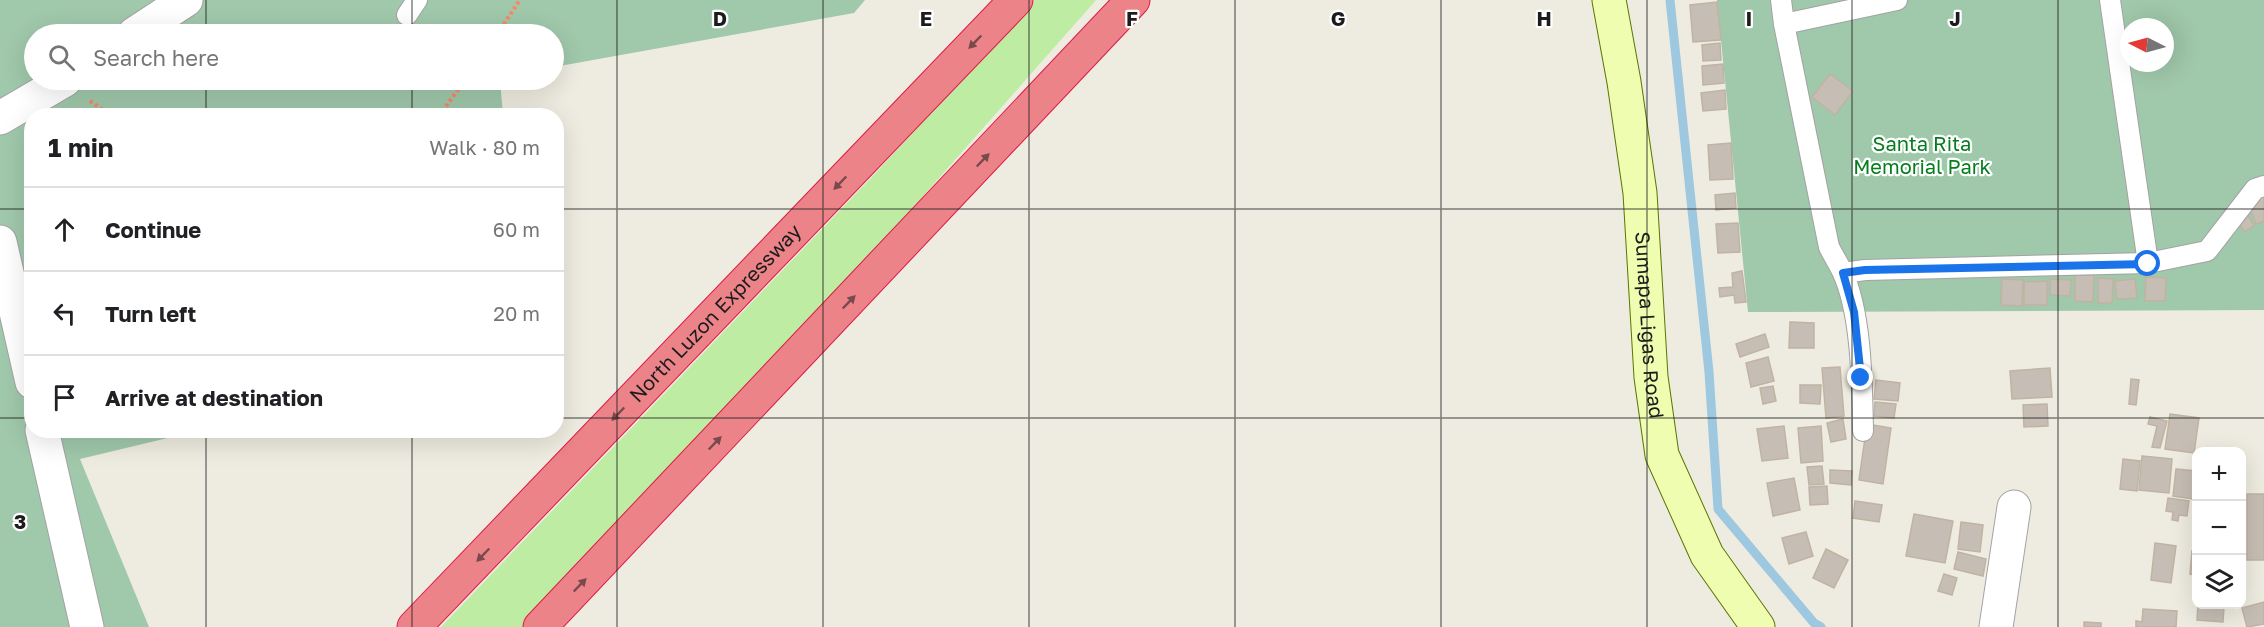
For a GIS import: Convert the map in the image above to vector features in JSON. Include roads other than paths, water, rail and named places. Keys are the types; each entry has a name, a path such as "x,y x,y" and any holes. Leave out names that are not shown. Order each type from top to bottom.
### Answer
{"highway":[{"name":"North Luzon Expressway","path":"414,627 1016,0"},
{"path":"540,627 1133,0"}],"main road":[{"name":"Sumapa Ligas Road","path":"1609,0 1624,82 1640,193 1651,377 1662,455 1707,555 1758,627"}],"street":[{"path":"149,24 186,0"},
{"path":"0,118 48,90"},
{"path":"0,242 24,347"},
{"path":"44,438 87,627"},
{"path":"1996,627 2014,507"}],"lane":[{"path":"1781,0 1829,247 1843,273 1854,312 1861,378 1863,431"},
{"path":"1784,24 1897,0"},
{"path":"2110,0 2148,264"},
{"path":"1843,273 1865,270 2148,264 2207,251 2255,189 2264,186"}],"waterway":[{"path":"1670,0 1709,372 1718,509 1814,623 1821,627"}],"park label":[{"name":"Santa Rita Memorial Park","path":"1922,156"}]}
